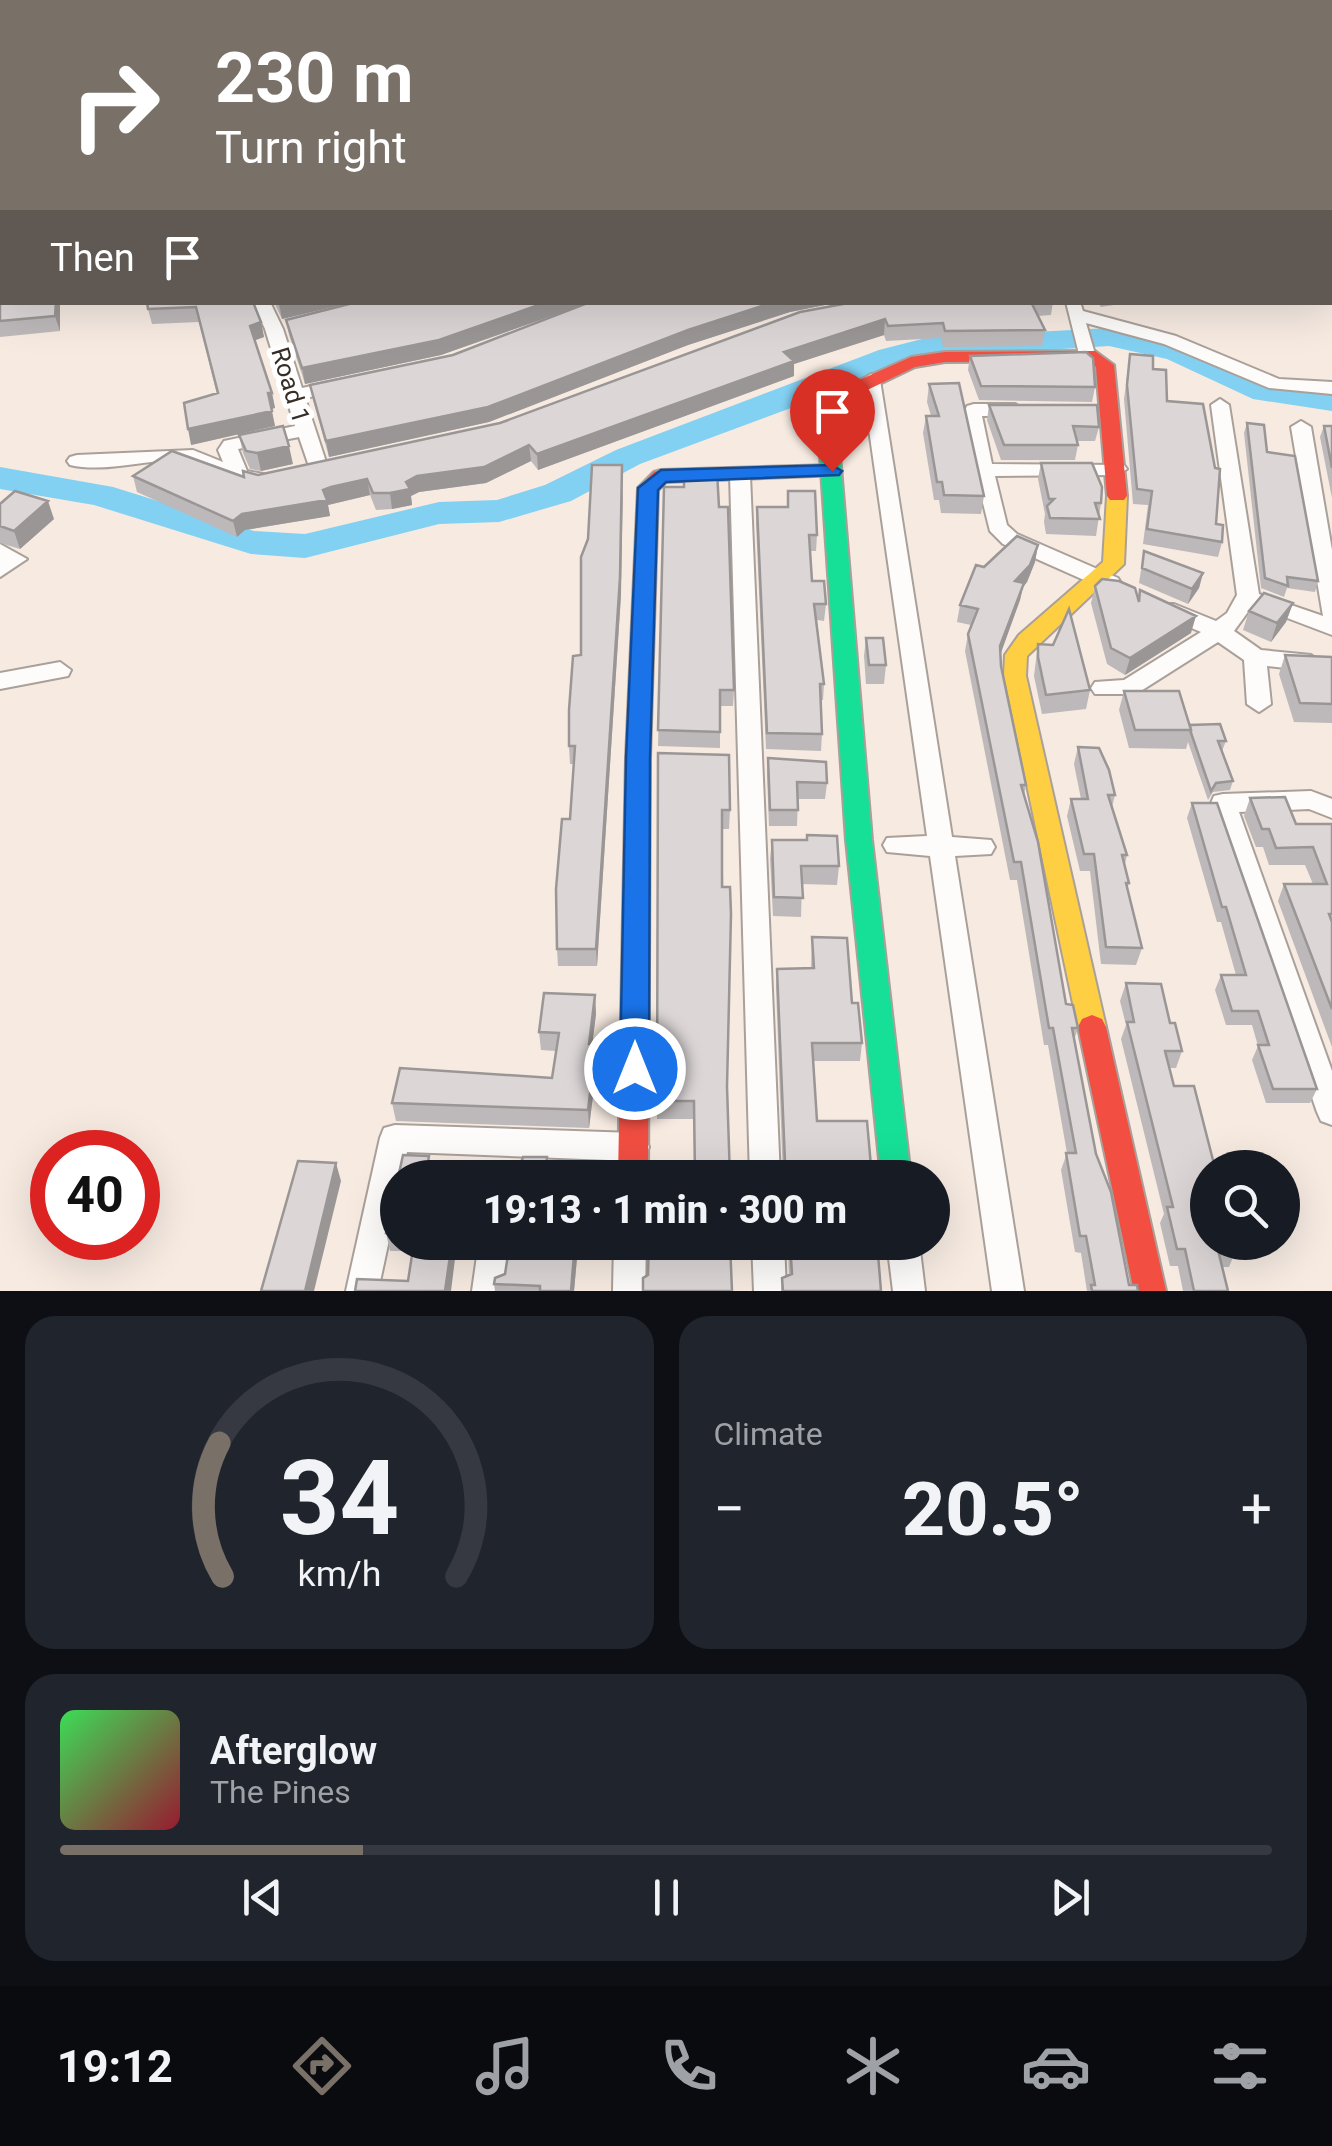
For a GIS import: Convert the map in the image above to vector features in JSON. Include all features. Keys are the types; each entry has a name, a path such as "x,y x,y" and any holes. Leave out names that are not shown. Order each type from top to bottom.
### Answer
{"street":[{"name":"Road 1","path":"239,476 260,481 308,470 305,430 294,395 283,327 264,305"},
{"path":"1079,328 1105,365 1101,410 1116,468 1119,521 1113,564 1027,640 1016,655 1015,676 1150,1291"},
{"path":"894,1160 854,764 826,402 894,367 1079,328 1170,340 1255,378 1332,388"},
{"path":"294,395 369,380"},
{"path":"871,380 1008,1291"},
{"path":"1103,688 1128,688 1219,631 1235,618 1248,594 1220,405"},
{"path":"1033,410 974,410 997,526 1010,539 1219,631 1255,657 1330,665"},
{"path":"1301,427 1332,613"},
{"path":"239,476 228,450 236,442 305,430"},
{"path":"77,462 193,456 239,476"},
{"path":"983,470 1116,468"},
{"path":"633,1160 647,758 648,488 661,476 832,471"},
{"path":"740,475 740,761 765,1160"},
{"path":"0,552 16,559 0,570"},
{"path":"1248,594 1332,628"},
{"path":"1255,657 1258,704"},
{"path":"0,681 60,670"},
{"path":"740,761 784,762"},
{"path":"819,763 854,764"},
{"path":"1332,809 1310,800 1223,803 1332,1112"},
{"path":"896,845 982,848"},
{"path":"362,1291 395,1138 510,1146 618,1160"},
{"path":"508,1160 510,1146"},
{"path":"488,1291 492,1260"},
{"path":"629,1291 630,1260"},
{"path":"769,1260 770,1291"},
{"path":"905,1260 908,1291"}],"building":[{"path":"0,305 56,305 55,316 0,321"},
{"path":"147,305 254,305 261,322 250,326 272,393 268,393 272,411 188,429 184,403 218,393 196,307 148,309"},
{"path":"345,305 538,305 439,340 302,368 286,320"},
{"path":"582,305 765,305 688,330 488,407 326,441 310,385 453,355"},
{"path":"838,305 1032,305 1045,330 945,331 943,323 888,326 885,319 784,352 794,361 537,454 529,445 484,467 417,476 406,482 410,489 390,493 373,493 367,479 323,490 327,500 242,514 233,521 133,476 172,451 244,477 243,471 258,475 500,423 800,312"},
{"path":"1086,352 1093,358 1095,387 981,386 970,356"},
{"path":"1130,354 1153,356 1153,369 1166,370 1167,401 1203,404 1215,468 1220,469 1216,524 1223,525 1222,542 1147,529 1152,491 1137,489 1127,385"},
{"path":"959,383 984,496 944,495 942,482 937,482 926,416 939,416 929,384"},
{"path":"989,405 1097,405 1099,427 1073,426 1078,445 1004,445"},
{"path":"1247,423 1264,425 1267,452 1295,456 1318,581 1287,577 1288,586 1265,578"},
{"path":"283,426 289,446 257,453 246,451 239,435"},
{"path":"1324,426 1332,426 1332,468"},
{"path":"1041,463 1092,463 1102,487 1101,503 1095,503 1100,519 1050,518 1047,506 1054,499 1049,499"},
{"path":"592,465 622,465 620,577 596,949 557,949 556,889 562,819 570,819 575,746 569,746 569,710 573,656 581,655 581,557 588,539"},
{"path":"717,471 719,507 728,507 734,690 720,690 720,732 658,730 664,487 684,487 684,474 690,472"},
{"path":"15,491 48,501 14,531 0,526 0,504"},
{"path":"788,491 815,491 817,535 809,535 812,581 824,581 826,604 814,604 824,684 820,684 822,734 767,733 757,507 788,507"},
{"path":"1017,536 1038,545 1030,565 1015,581 1024,583 1000,646 1001,666 1026,785 1021,785 1038,842 1066,1004 1073,1005 1078,1028 1072,1028 1096,1154 1111,1192 1129,1285 1137,1285 1138,1291 1092,1291 1091,1285 1095,1285 1086,1236 1080,1236 1066,1153 1076,1153 1053,1028 1049,1028 1021,862 1014,862 968,634 978,609 960,605 976,565 984,567"},
{"path":"1144,551 1203,573 1192,589 1142,568"},
{"path":"1102,579 1135,588 1139,602 1140,590 1196,616 1130,658 1111,648 1095,586"},
{"path":"1264,593 1293,603 1277,623 1249,611"},
{"path":"1069,609 1090,690 1046,695 1038,644 1053,645"},
{"path":"866,638 883,638 886,665 869,665"},
{"path":"1285,655 1332,657 1332,704 1300,703"},
{"path":"1124,691 1179,691 1191,730 1135,730"},
{"path":"1220,724 1226,741 1218,741 1233,781 1216,783 1211,791 1190,725"},
{"path":"1078,747 1099,748 1109,770 1115,795 1108,795 1127,855 1122,855 1126,883 1142,948 1106,947 1094,854 1084,854 1071,799 1088,799"},
{"path":"658,753 729,755 730,810 722,810 722,887 730,887 731,914 729,1160 695,1160 694,1101 657,1101"},
{"path":"768,758 826,762 827,783 797,782 798,810 770,810"},
{"path":"1285,797 1296,824 1332,824 1332,1009 1284,884 1327,884 1313,847 1276,848 1269,829 1262,829 1250,798"},
{"path":"1192,803 1217,803 1317,1089 1273,1089 1258,1045 1269,1045 1258,1011 1232,1011 1221,975 1246,975"},
{"path":"807,835 837,836 839,866 801,866 803,898 774,897 772,840 807,840"},
{"path":"812,937 847,938 852,1003 858,1003 862,1043 812,1043 817,1121 867,1121 870,1160 785,1160 777,969 814,968"},
{"path":"1126,983 1161,984 1170,1023 1175,1023 1182,1051 1165,1051 1174,1086 1194,1086 1210,1150 1190,1150 1190,1260 1220,1260 1228,1291 1194,1291 1185,1249 1177,1249 1167,1207 1173,1207 1127,1022 1134,1022"},
{"path":"544,993 595,995 589,1044 596,1044 588,1110 392,1103 400,1068 552,1078 559,1033 539,1032"},
{"path":"403,1155 429,1156 428,1160 402,1160"},
{"path":"523,1157 547,1157 547,1160 522,1160"},
{"path":"298,1161 336,1163 305,1291 261,1291"},
{"path":"411,1260 449,1260 445,1291 355,1291 357,1279 408,1281"},
{"path":"507,1260 574,1260 571,1291 494,1284 495,1278 505,1274"},
{"path":"648,1260 731,1260 732,1291 643,1291 643,1278 648,1275"},
{"path":"791,1260 878,1260 881,1291 783,1291 782,1278 792,1274"}],"waterway":[{"path":"0,478 100,495 251,542 305,546 439,513 499,511 558,493 628,457 890,357 926,348 1109,337 1177,352 1265,392 1332,401"}],"traffic: fast":[{"path":"830,455 859,840 894,1160"}],"traffic: slow":[{"path":"1092,1027 1015,676 1016,655 1027,640 1113,564 1117,496"}],"traffic: jam":[{"path":"830,455 826,402 911,362 945,357 1095,356 1105,365 1117,496"},
{"path":"633,1160 638,758 648,488 661,476 832,471"},
{"path":"1092,1027 1150,1291"}],"route":[{"path":"635,1069 638,758 648,488 661,476 832,471"}]}
